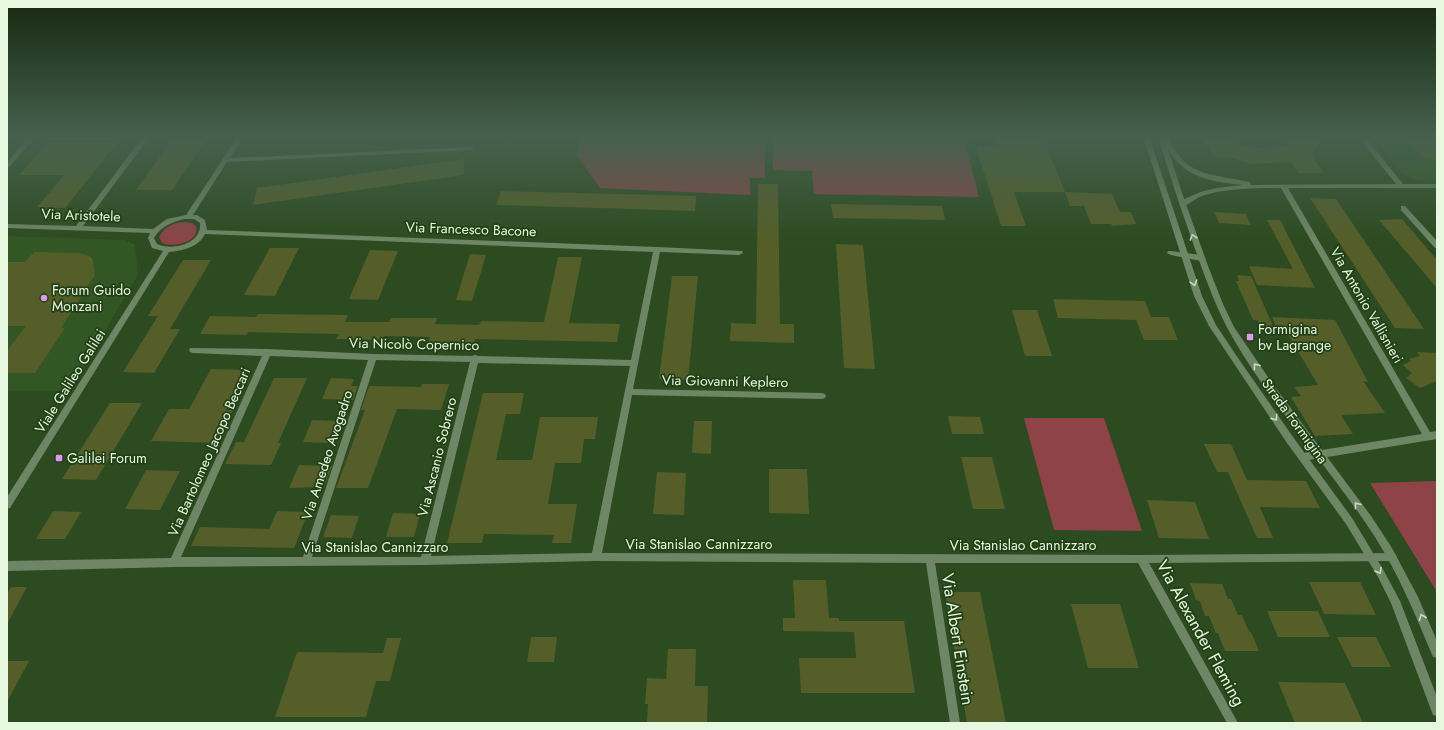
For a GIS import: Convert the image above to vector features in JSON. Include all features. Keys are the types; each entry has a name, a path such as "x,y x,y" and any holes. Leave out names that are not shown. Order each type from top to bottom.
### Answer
{"street":[{"path":"78,228 119,173"},
{"path":"189,216 217,173"},
{"name":"Strada Formigina","path":"1158,173 1198,296 1213,326 1235,360 1349,521 1371,557 1395,601 1437,711"},
{"name":"Strada Formigina","path":"1172,173 1216,299 1237,339 1368,519 1392,557 1418,605 1437,653"},
{"path":"1198,173 1226,181 1265,186"},
{"path":"1391,173 1401,186"},
{"path":"1182,204 1195,196 1212,190 1265,186 1437,186"},
{"name":"Via Antonio Vallisnieri","path":"1283,186 1428,436"},
{"path":"1403,208 1437,246"},
{"path":"189,216 199,218 203,222 203,232 197,239 181,248 167,250 156,248 152,244 151,238 155,231 171,220 189,216"},
{"name":"Via Aristotele","path":"7,226 155,231"},
{"name":"Via Francesco Bacone","path":"203,232 739,252"},
{"path":"596,557 657,249"},
{"name":"Viale Galileo Galilei","path":"7,505 167,250"},
{"path":"1171,253 1201,258"},
{"name":"Via Nicolò Copernico","path":"192,350 373,357 475,358 634,363"},
{"name":"Via Bartolomeo Jacopo Beccari","path":"174,562 268,352"},
{"name":"Via Amedeo Avogadro","path":"306,561 373,357"},
{"name":"Via Ascanio Sobrero","path":"425,561 475,358"},
{"name":"Via Giovanni Keplero","path":"629,392 822,396"},
{"path":"1303,457 1437,435"},
{"name":"Via Stanislao Cannizzaro","path":"7,566 174,562 425,561 596,557 930,559 1392,557"},
{"name":"Via Albert Einstein","path":"930,559 955,723"},
{"name":"Via Alexander Fleming","path":"1141,559 1233,723"}],"shaded area":[{"path":"589,173 765,173 765,178 750,178 750,195 600,188"},
{"path":"812,173 973,173 979,197 814,194"},
{"path":"1437,173 1437,181 1416,180 1402,174"},
{"path":"176,223 192,223 196,226 196,232 190,240 173,245 162,243 159,237 166,228"},
{"path":"7,236 125,240 135,245 138,275 69,391 7,391"},
{"path":"1024,418 1104,418 1142,531 1054,530"},
{"path":"1437,481 1437,592 1370,483"}],"building":[{"path":"21,173 93,173 65,208 37,207 64,175 19,175"},
{"path":"148,173 184,173 172,190 136,190"},
{"path":"364,173 464,173 464,175 253,205 257,188"},
{"path":"984,173 1057,173 1065,192 1014,192 1026,226 1001,226"},
{"path":"758,184 778,184 780,324 794,324 794,343 730,341 731,323 756,324"},
{"path":"501,191 696,196 695,211 496,205"},
{"path":"1065,192 1112,194 1120,212 1131,212 1136,224 1112,226 1111,224 1091,224 1084,206 1070,206"},
{"path":"1310,198 1336,199 1424,329 1395,328"},
{"path":"831,204 942,206 945,220 833,218"},
{"path":"1214,212 1246,214 1251,225 1219,223"},
{"path":"1402,219 1437,260 1437,288 1379,220"},
{"path":"1267,220 1280,220 1315,288 1257,285 1249,266 1293,269"},
{"path":"836,244 863,245 875,369 844,368"},
{"path":"270,248 299,248 275,296 244,295"},
{"path":"370,250 398,251 378,300 349,299"},
{"name":"Forum Guido Monzani","path":"34,252 77,253 91,257 95,275 61,328 65,328 35,373 7,373 7,351 26,326 7,326 7,262 25,262"},
{"path":"470,254 486,255 472,301 456,300"},
{"path":"558,257 582,257 569,323 620,324 617,342 475,339 474,344 428,343 430,337 384,336 383,340 336,339 339,334 248,332 247,335 200,334 210,316 256,317 258,314 348,315 345,322 389,322 391,318 437,318 435,324 479,325 481,321 544,322"},
{"path":"183,260 211,260 170,329 180,329 154,373 123,372 158,316 148,316"},
{"path":"1237,275 1251,276 1273,326 1260,326 1257,320 1253,320 1236,281 1239,281"},
{"path":"672,276 698,276 688,380 659,379"},
{"path":"1053,299 1145,301 1151,317 1169,317 1178,340 1144,340 1136,320 1058,318"},
{"path":"1012,310 1037,310 1052,356 1025,356"},
{"path":"1272,317 1335,320 1368,382 1363,381 1385,413 1341,415 1353,434 1315,436 1291,397 1301,396 1294,387 1318,385 1289,336 1280,335"},
{"path":"1417,352 1437,353 1437,381 1420,388 1406,378 1412,373 1403,365 1411,361 1409,359 1420,356"},
{"path":"211,369 246,370 226,410 233,410 217,443 151,441 169,409 189,409"},
{"path":"274,378 307,378 278,443 281,443 271,465 225,464 236,442 244,442"},
{"path":"331,378 354,379 351,386 358,386 353,400 322,399"},
{"path":"422,384 449,384 441,410 397,409 368,488 336,488 365,410 361,410 369,386 421,387"},
{"path":"483,393 524,393 520,414 506,414 496,460 532,460 540,417 598,417 595,439 584,439 581,463 555,463 548,504 577,504 571,543 552,543 554,535 484,534 482,543 447,543"},
{"path":"110,403 142,403 96,480 62,479"},
{"path":"948,416 980,417 984,434 952,434"},
{"path":"312,420 337,421 328,443 303,442"},
{"path":"694,421 712,421 711,454 692,453"},
{"path":"1204,444 1231,444 1247,480 1306,481 1320,508 1260,507 1273,538 1257,538 1228,472 1217,472"},
{"path":"961,457 992,457 1005,509 973,509"},
{"path":"299,465 332,466 324,487 289,488"},
{"path":"769,469 807,469 809,514 769,513"},
{"path":"146,470 180,471 160,510 125,509"},
{"path":"657,472 686,473 684,515 653,514"},
{"path":"1147,500 1195,502 1209,539 1159,538"},
{"path":"53,511 81,512 65,539 36,539"},
{"path":"277,511 308,512 294,548 191,546 200,527 269,529"},
{"path":"393,513 420,514 414,537 386,537"},
{"path":"331,515 359,516 352,538 323,537"},
{"path":"793,580 826,580 829,618 839,618 839,621 904,621 915,693 801,693 799,658 856,658 854,632 783,631 783,618 795,618"},
{"path":"1309,582 1360,582 1376,615 1324,614"},
{"path":"1190,583 1222,584 1228,599 1231,599 1238,615 1242,615 1259,651 1225,651 1209,616 1205,616 1200,601 1196,600"},
{"path":"11,587 27,587 7,624 7,594"},
{"path":"945,592 980,592 1006,723 967,723"},
{"path":"1071,604 1120,604 1139,668 1088,668"},
{"path":"1267,611 1318,611 1330,637 1278,637"},
{"path":"531,637 557,637 554,662 527,662"},
{"path":"1337,637 1376,637 1391,667 1352,667"},
{"path":"387,638 401,638 390,681 376,681 366,717 275,717 297,652 383,653"},
{"path":"668,649 696,649 695,686 708,686 707,723 647,723 648,704 645,704 647,678 666,679"},
{"path":"7,661 29,661 7,702"},
{"path":"1278,682 1345,683 1363,723 1295,723"}],"place":[{"name":"Forum Guido Monzani","path":"44,298"},
{"name":"Formigina bv Lagrange","path":"1250,337"},
{"name":"Galilei Forum","path":"59,458"}]}
